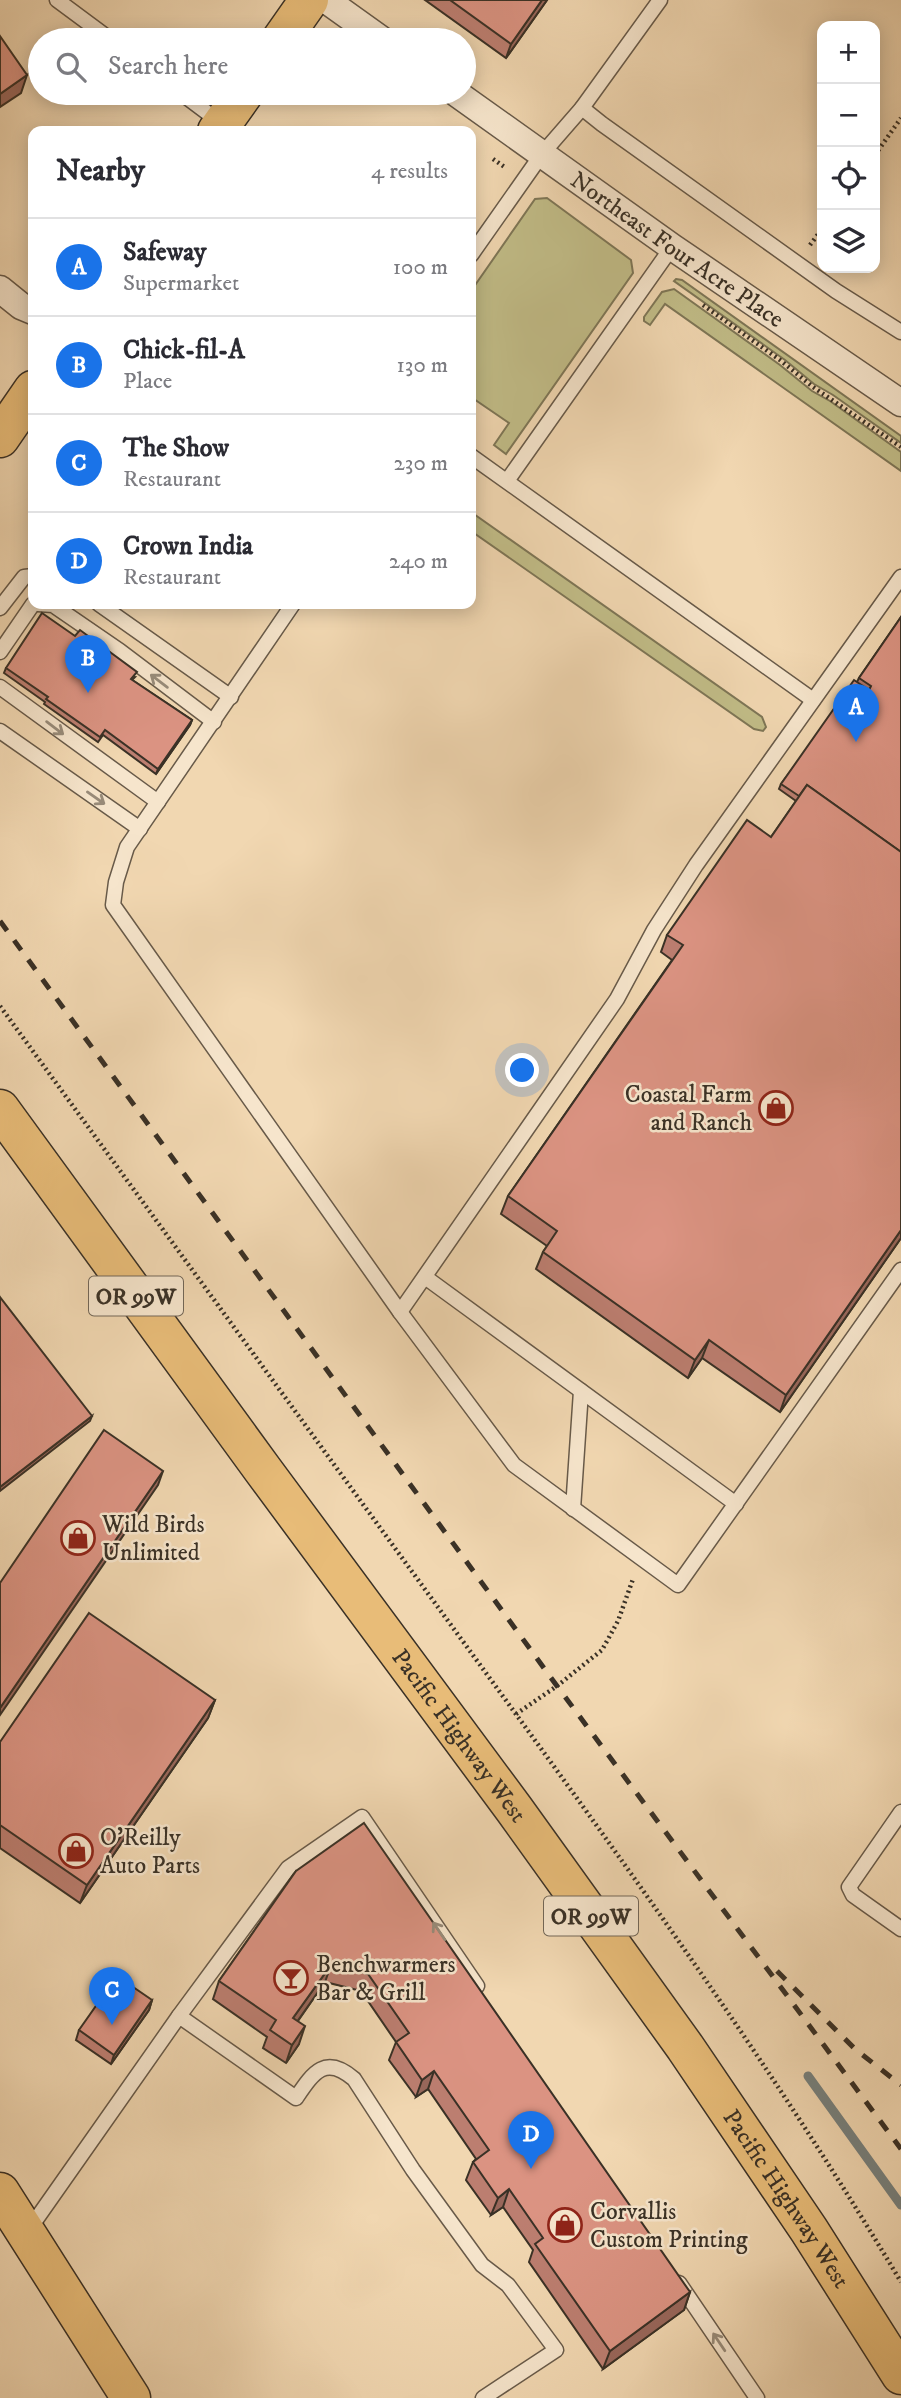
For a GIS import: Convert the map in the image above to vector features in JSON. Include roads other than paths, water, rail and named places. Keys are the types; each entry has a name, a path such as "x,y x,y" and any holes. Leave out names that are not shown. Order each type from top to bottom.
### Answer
{"main road":[{"path":"289,28 309,0"},
{"path":"220,126 235,105"},
{"path":"14,427 28,400"},
{"name":"Pacific Highway West","path":"0,1109 514,1809 677,2036 809,2230 901,2375"},
{"path":"0,2192 131,2398"}],"street":[{"path":"326,0 366,28"},
{"name":"Northeast Four Acre Place","path":"473,105 672,247 901,403"},
{"path":"0,289 28,309"}],"lane":[{"path":"57,0 95,28"},
{"path":"476,247 542,154 582,108 660,0"},
{"path":"194,105 218,126"},
{"path":"582,108 835,291 901,332"},
{"path":"507,481 672,247"},
{"path":"476,459 813,700"},
{"path":"0,608 24,577 28,577"},
{"path":"400,1312 617,999 654,930 696,865 901,577"},
{"path":"0,652 31,609"},
{"path":"60,609 120,650 214,722"},
{"path":"106,609 231,696"},
{"path":"290,609 127,847 116,883 113,905 400,1312 514,1465 678,1585 901,1270"},
{"path":"0,687 158,802"},
{"path":"0,731 140,829"},
{"path":"425,1277 736,1504"},
{"path":"573,1509 581,1391"},
{"path":"901,1812 849,1887 853,1895 901,1929"},
{"path":"26,2233 288,1868 362,1817 486,1999"},
{"path":"179,2017 296,2098 314,2073 326,2067 342,2068 354,2079 413,2170 482,2265 508,2285 556,2350 506,2392 483,2398"},
{"path":"672,2273 757,2398"}],"waterway":[{"path":"808,2076 901,2205"}],"railway":[{"path":"0,921 557,1686 901,2149"},
{"path":"777,1971 855,2049 901,2085"}],"place":[{"name":"Chick-fil-A","path":"88,693"},
{"name":"Safeway","path":"856,742"},
{"name":"Coastal Farm and Ranch","path":"776,1108"},
{"name":"Wild Birds Unlimited","path":"78,1538"},
{"name":"O'Reilly Auto Parts","path":"76,1851"},
{"name":"Benchwarmers Bar & Grill","path":"291,1978"},
{"name":"The Show","path":"112,2025"},
{"name":"Crown India","path":"531,2169"},
{"name":"Corvallis Custom Printing","path":"565,2225"}]}
